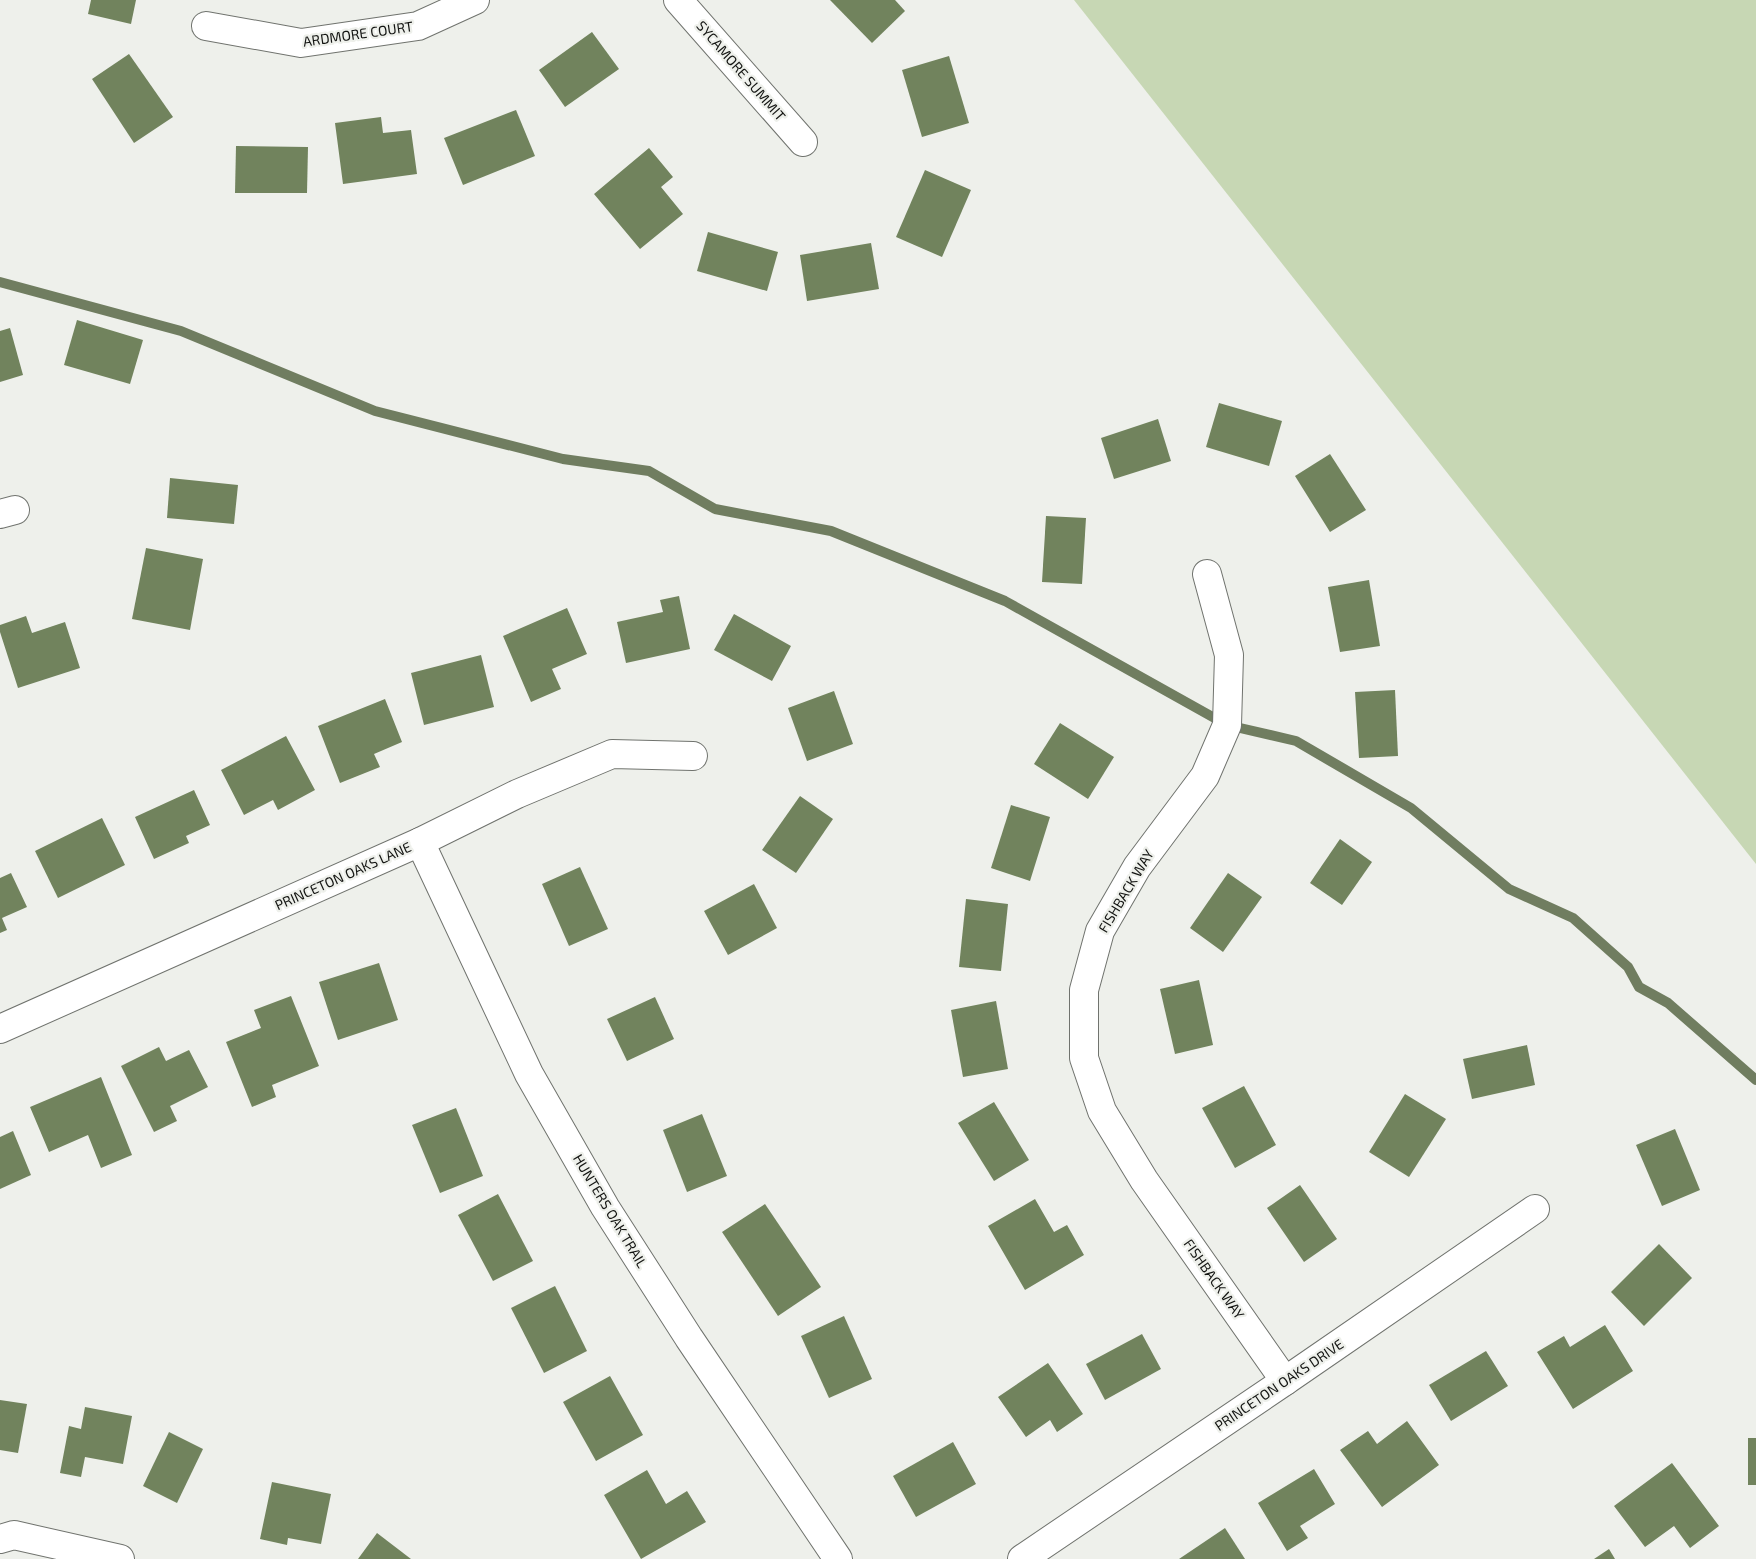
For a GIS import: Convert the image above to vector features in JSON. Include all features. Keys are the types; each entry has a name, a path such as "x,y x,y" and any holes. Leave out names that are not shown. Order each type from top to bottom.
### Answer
{"street":[{"name":"ARDMORE COURT","path":"206,26 301,43 418,26 475,0"},
{"name":"SYCAMORE SUMMIT","path":"678,0 804,142"},
{"name":"FISHBACK WAY","path":"1207,574 1229,656 1226,725 1205,776 1137,867 1100,930 1084,990 1084,1058 1102,1111 1140,1172 1285,1381"},
{"name":"PRINCETON OAKS LANE","path":"0,1029 420,842 517,794 612,754 693,756"},
{"name":"HUNTERS OAK TRAIL","path":"420,842 529,1074 605,1207 689,1338 838,1559"},
{"name":"PRINCETON OAKS DRIVE","path":"1022,1559 1535,1209"},
{"path":"0,1539 14,1535 120,1559"}],"green space":[{"path":"1074,0 1756,0 1756,864"}],"building":[{"path":"91,0 136,0 131,24 88,14"},
{"path":"830,0 895,0 905,11 872,43"},
{"path":"592,32 619,69 565,107 539,70"},
{"path":"129,54 173,117 134,143 92,79"},
{"path":"949,56 969,123 922,137 902,70"},
{"path":"516,110 535,156 463,185 444,138"},
{"path":"381,117 383,133 411,130 417,174 343,184 335,123"},
{"path":"236,146 308,147 307,193 235,193"},
{"path":"649,148 673,177 661,187 683,214 640,249 594,194"},
{"path":"925,170 971,190 942,257 896,237"},
{"path":"708,232 778,252 767,291 697,271"},
{"path":"871,243 879,289 807,301 800,255"},
{"path":"77,320 143,340 130,384 64,365"},
{"path":"10,328 23,375 0,382 0,331"},
{"path":"1219,403 1282,421 1269,466 1206,447"},
{"path":"1158,419 1171,461 1114,479 1101,438"},
{"path":"1330,454 1366,510 1330,532 1295,476"},
{"path":"170,478 238,485 234,524 167,518"},
{"path":"1046,516 1086,518 1082,584 1042,582"},
{"path":"146,548 203,559 190,630 132,619"},
{"path":"1369,580 1380,646 1340,652 1328,587"},
{"path":"679,596 690,649 626,663 617,622 663,612 660,600"},
{"path":"567,608 587,654 552,669 561,689 531,702 503,636"},
{"path":"734,614 791,646 772,681 714,650"},
{"path":"26,616 32,633 65,622 80,668 18,688 0,632 0,625"},
{"path":"481,655 494,707 424,725 411,673"},
{"path":"1395,690 1398,756 1359,758 1355,692"},
{"path":"834,691 853,744 807,761 788,708"},
{"path":"385,699 402,742 374,754 380,767 340,783 318,726"},
{"path":"1060,723 1114,757 1088,799 1034,764"},
{"path":"286,736 315,790 278,810 273,800 244,815 221,770"},
{"path":"194,790 210,825 186,836 189,843 154,859 135,817"},
{"path":"800,796 833,819 796,873 762,850"},
{"path":"1011,805 1050,817 1030,881 991,868"},
{"path":"102,818 125,865 58,898 35,851"},
{"path":"1340,839 1372,862 1342,905 1310,883"},
{"path":"580,867 608,929 569,946 542,884"},
{"path":"11,873 27,907 2,918 7,930 0,933 0,878"},
{"path":"1228,873 1262,897 1223,952 1190,928"},
{"path":"754,884 777,928 728,955 704,911"},
{"path":"966,899 1008,904 1001,971 959,967"},
{"path":"379,963 398,1020 338,1040 319,982"},
{"path":"1199,980 1213,1045 1175,1054 1160,989"},
{"path":"291,996 319,1066 272,1085 276,1097 252,1107 226,1042 261,1028 254,1010"},
{"path":"655,997 674,1039 627,1061 607,1019"},
{"path":"996,1001 1008,1069 963,1077 951,1010"},
{"path":"1527,1045 1535,1085 1472,1099 1463,1059"},
{"path":"159,1047 166,1061 189,1050 208,1087 170,1106 177,1121 154,1132 121,1066"},
{"path":"101,1077 132,1155 101,1168 88,1135 49,1152 30,1107"},
{"path":"1244,1086 1276,1145 1235,1168 1202,1108"},
{"path":"1405,1094 1446,1119 1409,1177 1369,1152"},
{"path":"994,1102 1029,1160 994,1181 958,1123"},
{"path":"456,1108 483,1176 440,1193 412,1125"},
{"path":"702,1114 727,1176 687,1192 663,1130"},
{"path":"1675,1129 1700,1190 1662,1206 1636,1145"},
{"path":"13,1131 31,1175 0,1189 0,1137"},
{"path":"1300,1185 1337,1239 1304,1262 1267,1208"},
{"path":"498,1194 533,1261 493,1281 458,1215"},
{"path":"1035,1199 1054,1232 1067,1225 1084,1255 1025,1290 988,1226"},
{"path":"765,1204 821,1287 778,1316 722,1232"},
{"path":"1659,1244 1692,1278 1644,1326 1611,1292"},
{"path":"555,1286 587,1351 544,1373 511,1308"},
{"path":"844,1316 872,1379 829,1398 801,1336"},
{"path":"1605,1325 1633,1371 1573,1409 1537,1352 1564,1336 1570,1347"},
{"path":"1142,1334 1161,1369 1105,1400 1086,1364"},
{"path":"1486,1351 1508,1386 1451,1421 1429,1385"},
{"path":"1048,1363 1083,1414 1057,1432 1050,1420 1026,1437 998,1397"},
{"path":"610,1376 643,1435 596,1461 563,1402"},
{"path":"0,1400 27,1404 18,1453 0,1450"},
{"path":"85,1407 132,1416 123,1464 85,1457 81,1477 60,1473 69,1426 81,1429"},
{"path":"1407,1421 1439,1465 1382,1507 1340,1450 1368,1431 1377,1444"},
{"path":"169,1432 203,1449 177,1503 143,1486"},
{"path":"1748,1438 1756,1438 1756,1485 1748,1485"},
{"path":"953,1442 976,1484 916,1517 893,1476"},
{"path":"1672,1463 1719,1526 1690,1548 1674,1526 1645,1547 1614,1506"},
{"path":"1314,1469 1335,1504 1300,1526 1308,1538 1287,1551 1258,1503"},
{"path":"647,1470 666,1504 687,1491 706,1522 641,1559 604,1495"},
{"path":"272,1482 331,1494 321,1544 288,1538 287,1545 260,1539"},
{"path":"1225,1528 1245,1559 1179,1559"},
{"path":"377,1533 411,1559 358,1559"},
{"path":"1609,1549 1615,1559 1594,1559"}],"waterway":[{"path":"0,282 181,331 375,411 563,459 649,471 715,509 831,531 1005,601 1227,725 1296,741 1411,808 1509,889 1573,918 1628,967 1639,987 1668,1003 1756,1080"}]}
